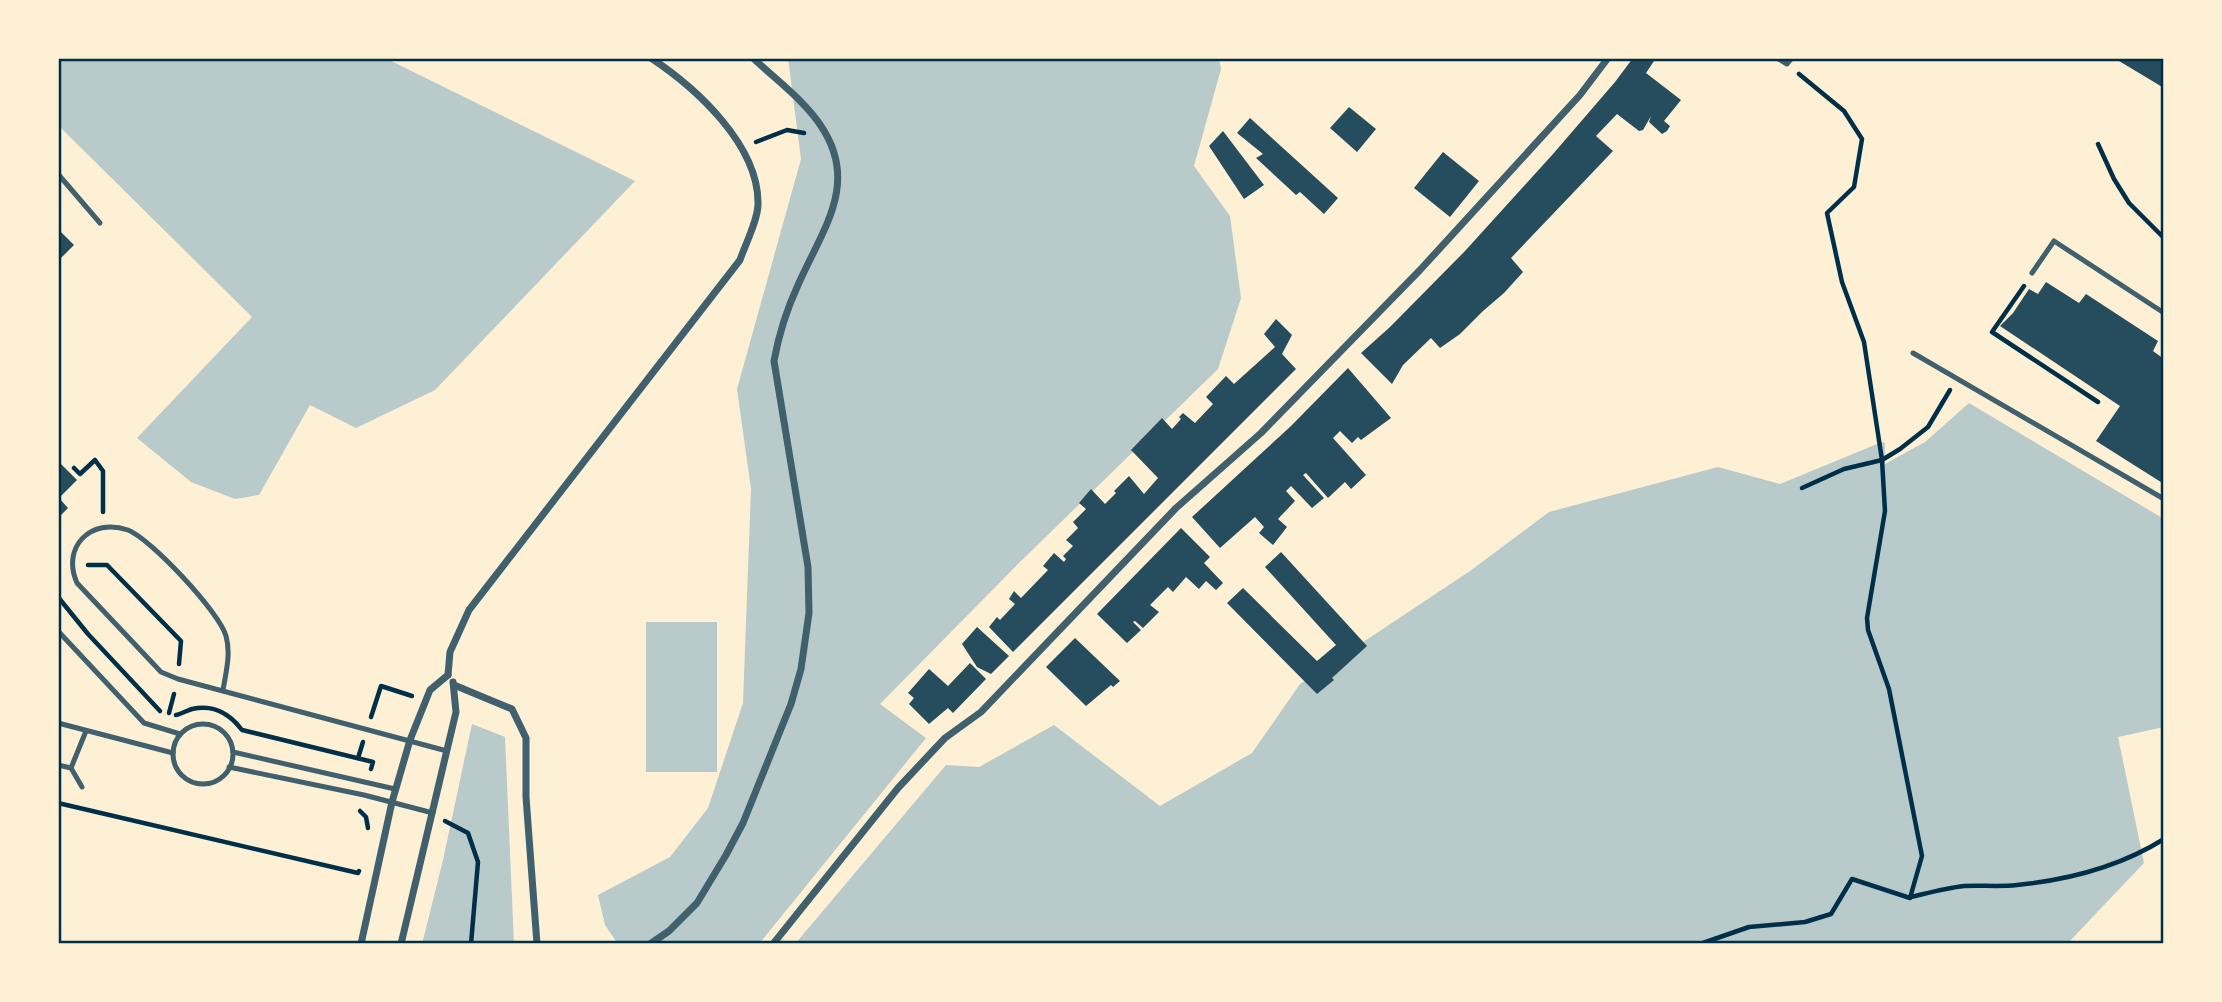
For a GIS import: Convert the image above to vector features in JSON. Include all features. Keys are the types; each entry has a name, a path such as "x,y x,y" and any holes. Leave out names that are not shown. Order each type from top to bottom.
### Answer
{"street":[{"path":"401,944 456,712 454,685 448,675 450,652 469,610 740,260 758,205 748,161 720,117 691,89 650,58"},
{"path":"650,944 669,931 697,903 743,822 786,716 801,669 808,613 808,567 774,361 780,327 834,206 839,179 836,160 821,126 753,58"},
{"path":"773,944 898,788 945,738 981,712 1175,508 1261,433 1393,297 1580,95 1608,58"},
{"path":"361,944 391,802 410,740 430,690 448,675"},
{"path":"454,685 512,709 526,738 526,797 537,944"}],"lane":[{"path":"1777,58 1787,64 1792,58"},
{"path":"58,174 100,223"},
{"path":"2032,273 2054,241 2164,313"},
{"path":"1913,353 2164,499"},
{"path":"223,690 229,659 226,635 210,609 154,547 141,537 116,527 94,529 79,542 73,553 72,565 77,583 161,672 178,679 447,751"},
{"path":"58,631 144,723 180,734"},
{"path":"58,723 173,753"},
{"path":"200,724 212,725 223,731 233,752 229,767 222,777 211,782 197,783 185,778 178,771 173,753 180,734 189,727 200,724"},
{"path":"71,768 86,731"},
{"path":"233,752 395,789"},
{"path":"58,765 71,768 82,787"},
{"path":"229,767 364,795 433,813"}],"path":[{"path":"1787,64 1844,111 1862,139 1854,187 1828,213 1842,282 1864,342 1882,460 1885,511 1867,618 1868,630 1889,689 1922,856 1910,898"},
{"path":"741,148 787,131 826,136"},
{"path":"2098,144 2114,179 2129,203 2164,238"},
{"path":"2032,273 1992,332 2098,402"},
{"path":"1802,488 1844,469 1882,460 1916,438 1927,427 1956,379"},
{"path":"74,468 80,474 95,460 103,471 103,527"},
{"path":"72,565 107,565 181,641 178,679 169,713"},
{"path":"58,597 160,711 178,716 187,710 210,708 224,713 242,730 373,762 367,783"},
{"path":"364,795 360,810 366,817 368,826 366,838"},
{"path":"58,803 358,873 361,861"},
{"path":"433,813 468,833 478,862 471,944"},
{"path":"1700,944 1749,927 1805,922 1831,914 1852,880 1910,898 1956,887 2017,885 2067,877 2122,861 2164,839"}],"shaded area":[{"path":"58,58 385,58 635,181 435,390 356,428 310,405 259,495 235,499 191,482 137,438 252,317 60,127"},
{"path":"788,58 1219,58 1221,69 1194,166 1230,216 1241,298 1218,369 1019,563 880,704 926,738 759,944 618,944 605,925 598,895 670,857 708,808 743,703 751,489 737,389 801,159"},
{"path":"1969,403 2164,519 2164,727 2118,737 2144,863 2067,944 795,944 946,765 979,767 1054,725 1160,806 1252,753 1300,684 1470,571 1549,512 1718,467 1780,484 1882,442 1885,443 1885,464 1925,442"},
{"path":"646,622 717,622 717,772 646,772"},
{"path":"472,724 505,737 514,944 422,944 443,860"}],"building":[{"path":"1633,58 1656,58 1646,73 1681,100 1664,121 1670,126 1667,131 1662,134 1649,122 1651,116 1643,130 1639,131 1617,114 1596,136 1613,151 1511,258 1523,272 1460,334 1440,348 1431,338 1403,365 1392,384 1361,353 1465,251 1553,154"},
{"path":"2114,58 2164,58 2164,88"},
{"path":"1349,107 1376,129 1357,152 1330,128"},
{"path":"1250,118 1338,198 1324,214 1300,192 1296,195 1256,158 1263,154 1237,133"},
{"path":"1223,131 1264,185 1244,199 1209,146"},
{"path":"1443,152 1479,181 1450,217 1414,188"},
{"path":"58,229 74,245 58,261"},
{"path":"2046,282 2079,303 2086,294 2158,341 2153,351 2164,359 2164,484 2096,441 2120,406 2000,326 2013,313 2029,289 2038,294"},
{"path":"1276,319 1292,335 1282,354 1296,369 1013,652 989,627 997,617 1000,620 1015,604 1009,599 1014,591 1021,598 1048,570 1043,566 1054,553 1064,562 1066,559 1063,556 1073,546 1066,540 1078,528 1073,522 1086,509 1079,503 1091,489 1105,504 1129,476 1144,494 1158,478 1131,450 1162,418 1172,429 1183,413 1195,423 1213,404 1206,397 1226,376 1234,384 1275,347 1264,334"},
{"path":"1348,368 1391,418 1361,440 1358,437 1352,443 1340,431 1333,438 1366,475 1351,489 1345,482 1328,498 1306,473 1303,475 1324,498 1312,508 1291,486 1286,491 1295,501 1278,519 1287,527 1273,545 1259,533 1264,527 1255,517 1220,548 1192,517 1291,426"},
{"path":"58,461 77,480 59,498 68,508 58,518"},
{"path":"1181,528 1210,557 1204,563 1223,583 1216,590 1206,581 1199,589 1186,577 1173,592 1168,587 1150,605 1159,612 1143,628 1133,622 1141,630 1127,643 1097,614"},
{"path":"1281,552 1367,646 1317,694 1227,603 1243,588 1317,661 1336,645 1265,567"},
{"path":"977,627 1009,656 991,674 977,667 962,644"},
{"path":"1075,638 1120,681 1113,687 1111,685 1086,706 1046,667"},
{"path":"970,663 986,679 953,713 948,708 929,724 909,704 914,698 908,693 929,669 948,686"}]}
